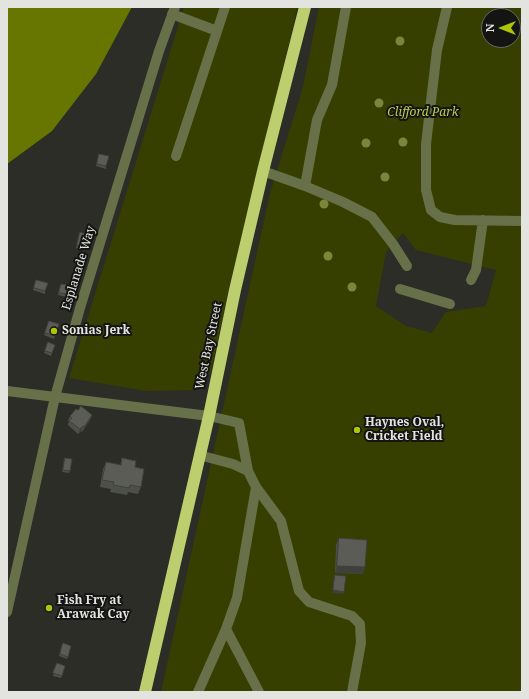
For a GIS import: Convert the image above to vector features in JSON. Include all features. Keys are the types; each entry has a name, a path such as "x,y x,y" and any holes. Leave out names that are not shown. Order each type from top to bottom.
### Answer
{"highway":[{"name":"West Bay Street","path":"145,692 209,416 235,290 263,171 305,7"}],"street":[{"path":"176,156 225,7"},
{"path":"305,186 317,120 332,85 346,7"},
{"path":"447,7 437,50 426,144 426,190 431,210 440,217 455,220 522,221"},
{"path":"174,11 217,31"},
{"name":"Esplanade Way","path":"7,612 55,397 87,285 157,58 174,11"},
{"path":"263,171 343,202 372,217 393,244 407,266"},
{"path":"471,280 476,270 483,220"},
{"path":"400,289 450,304"},
{"path":"7,391 209,416 239,423 248,471 256,488 281,521 299,591 309,602 352,616 360,624 361,643 352,692"},
{"path":"199,455 233,464 248,471"},
{"path":"198,692 226,629 237,598 256,488"},
{"path":"226,629 258,692"}],"green space":[{"path":"184,7 297,7 229,288 211,371 196,390 147,391 69,378"},
{"name":"Clifford Park","path":"319,7 522,7 522,692 161,692 270,193 303,87","holes":["403,233 416,250 496,270 486,306 446,312 432,333 406,326 376,306 386,252"]}],"shaded area":[{"path":"7,7 132,7 96,74 52,131 7,164"}],"building":[{"path":"99,154 109,156 106,166 97,164"},
{"path":"80,232 86,234 84,242 86,243 85,248 77,245"},
{"path":"36,280 48,283 45,291 34,288"},
{"path":"61,284 70,285 68,294 59,293"},
{"path":"49,321 59,324 55,336 45,333"},
{"path":"48,342 55,345 52,353 45,351"},
{"path":"81,406 92,415 84,427 83,426 80,429 69,421 72,418 70,416"},
{"path":"65,458 72,459 70,471 63,470"},
{"path":"122,458 136,461 135,467 144,469 141,487 130,485 129,488 113,485 114,482 102,480 106,462 121,465"},
{"path":"339,538 367,540 365,567 337,566"},
{"path":"335,575 346,576 344,592 333,590"},
{"path":"63,643 71,646 68,657 60,654"},
{"path":"57,663 65,666 62,676 53,673"}],"place":[{"name":"Sonias Jerk","path":"54,331"},
{"name":"Haynes Oval, Cricket Field","path":"357,430"},
{"name":"Fish Fry at Arawak Cay","path":"49,608"}]}
